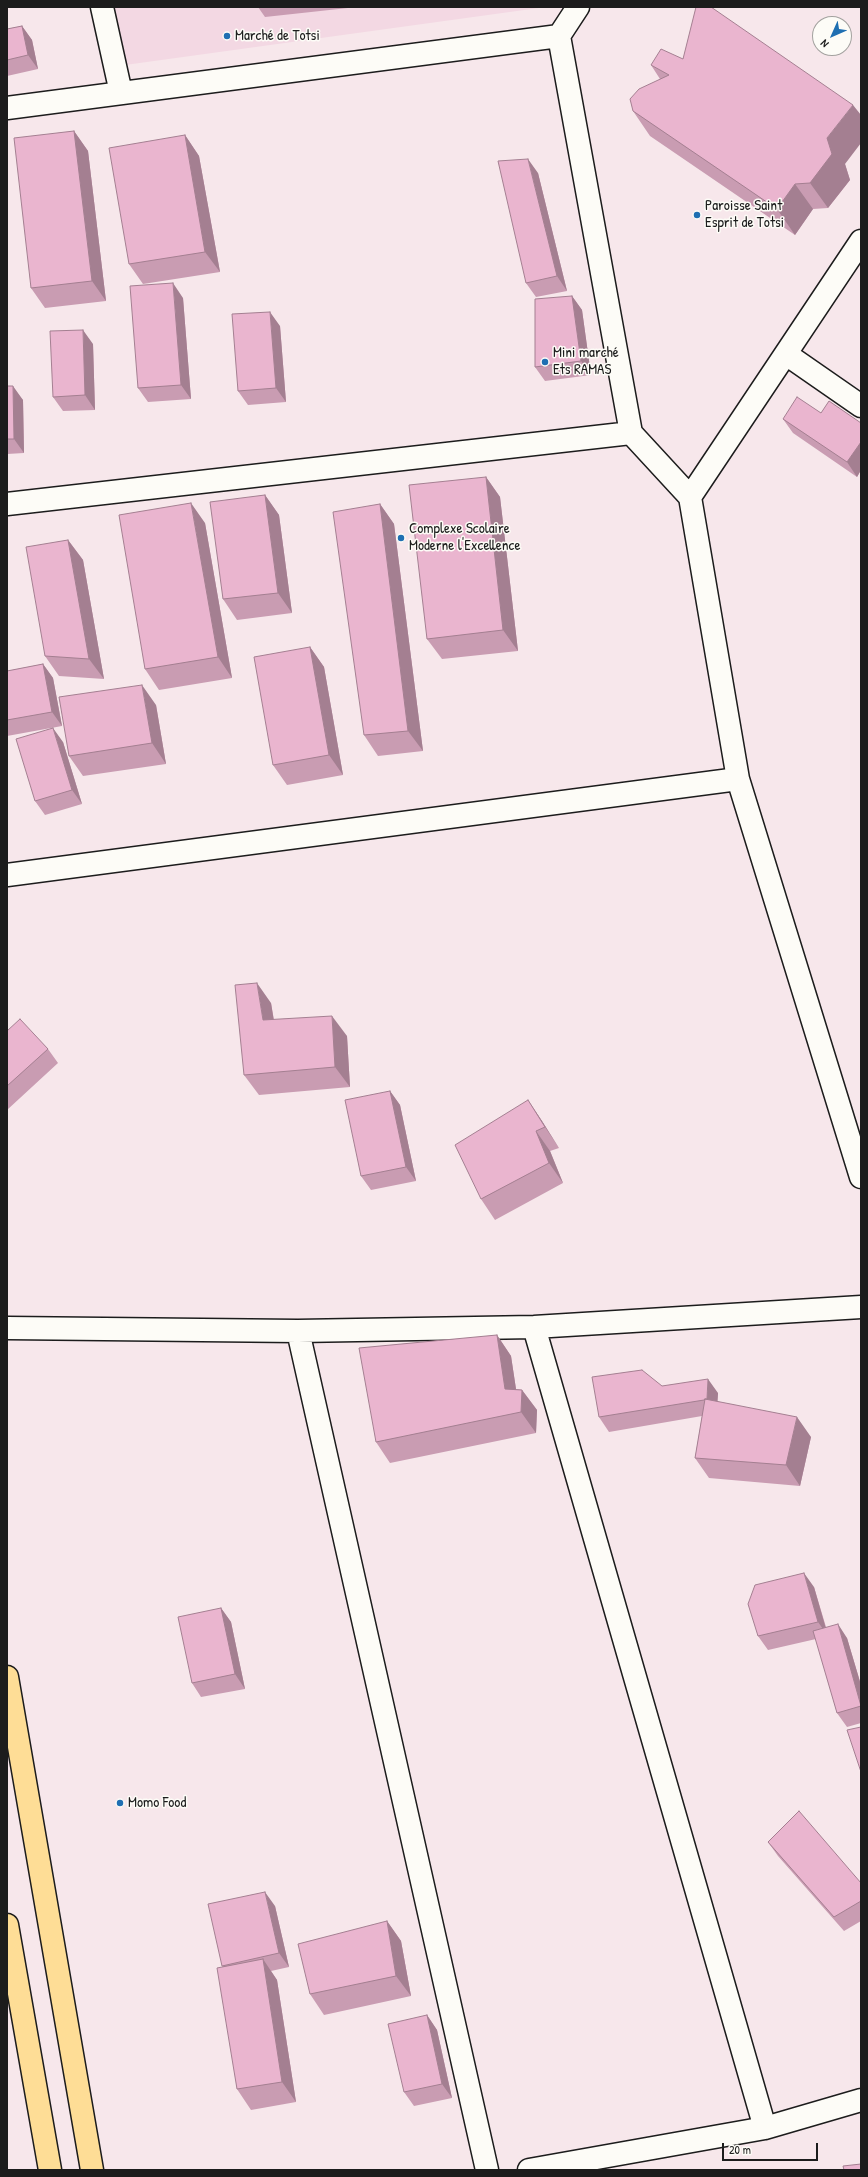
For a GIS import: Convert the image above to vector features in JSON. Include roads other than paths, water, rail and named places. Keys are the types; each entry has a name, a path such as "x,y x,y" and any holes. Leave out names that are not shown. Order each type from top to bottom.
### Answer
{"main road":[{"path":"7,1677 92,2170"},
{"path":"7,1925 13,1996 50,2170"}],"street":[{"path":"102,7 121,93"},
{"path":"578,7 559,36 631,433 690,497 738,779 861,1177"},
{"path":"7,108 559,36"},
{"path":"690,497 861,241"},
{"path":"786,354 861,406"},
{"path":"7,504 631,433"},
{"path":"7,874 738,779"},
{"path":"7,1328 298,1332 534,1327 861,1307"},
{"path":"534,1327 765,2128"},
{"path":"298,1332 487,2170"},
{"path":"529,2170 765,2128 861,2100"}],"place":[{"name":"Marché de Totsi","path":"227,36"},
{"name":"Paroisse Saint Esprit de Totsi","path":"697,215"},
{"name":"Mini marché Ets RAMAS","path":"545,362"},
{"name":"Complexe Scolaire Moderne l'Excellence","path":"401,538"},
{"name":"Momo Food","path":"120,1803"}]}
